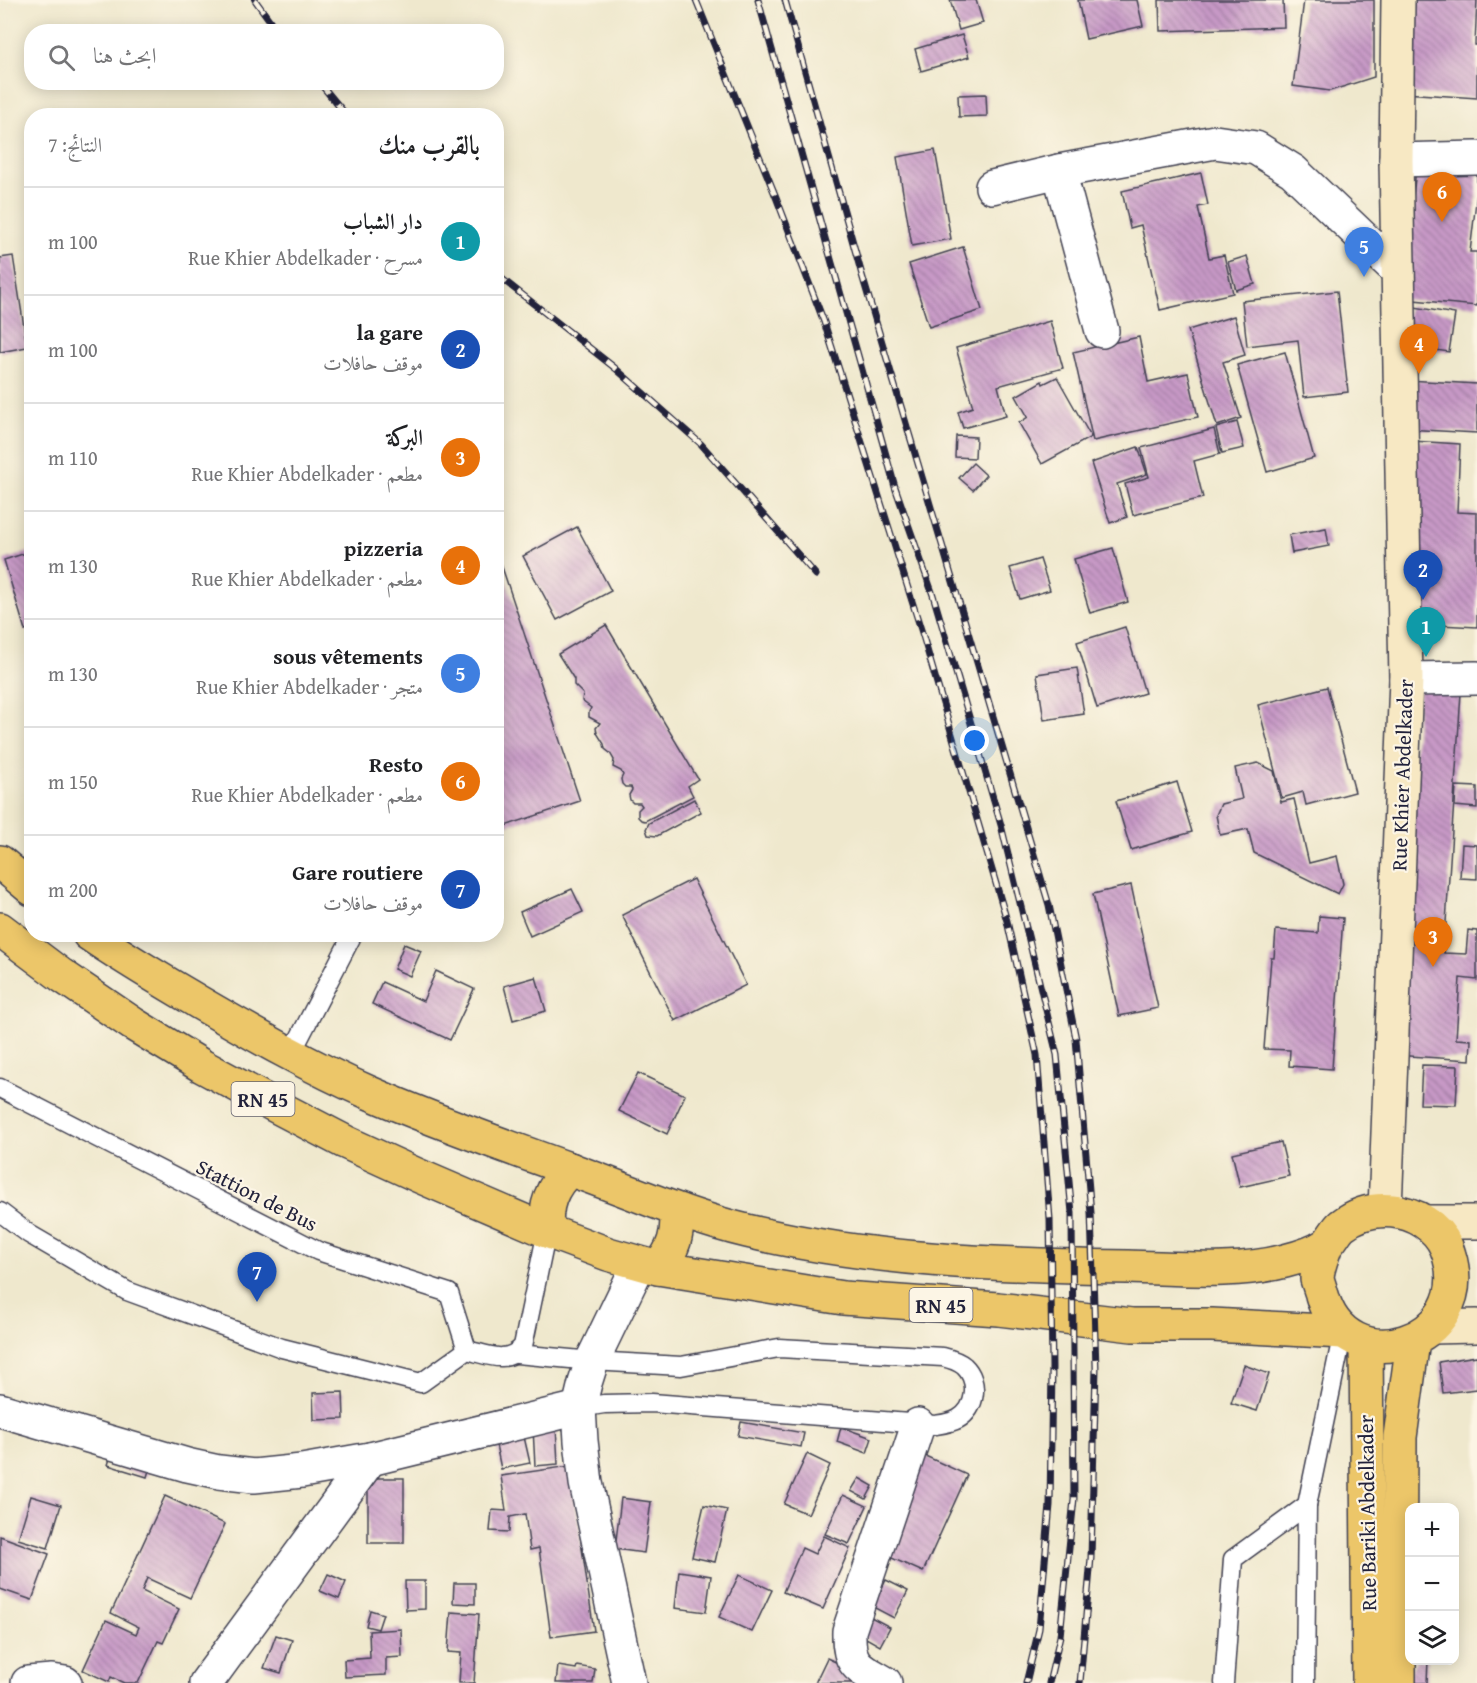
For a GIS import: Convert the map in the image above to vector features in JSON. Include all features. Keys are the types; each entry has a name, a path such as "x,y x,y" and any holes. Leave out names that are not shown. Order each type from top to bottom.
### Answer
{"main road":[{"name":"Rue Khier Abdelkader","path":"1385,1209 1406,679 1396,160 1398,0"},
{"path":"0,862 24,882"},
{"name":"RN 45","path":"0,929 61,975 133,1024 202,1066 345,1142 578,1244 649,1266 843,1298 998,1309 1132,1324 1212,1325 1355,1338"},
{"name":"RN 45","path":"102,942 196,1001 291,1054 365,1091 432,1119 676,1210 747,1231 853,1250 930,1260 1024,1266 1215,1269 1285,1262 1326,1245"},
{"path":"547,1231 547,1203 560,1179 570,1169"},
{"path":"1423,1334 1450,1300 1454,1274 1442,1239 1426,1222 1414,1215 1385,1209 1361,1214 1341,1226 1326,1245 1317,1279 1326,1312 1355,1338 1390,1346 1423,1334 1477,1326"},
{"path":"649,1266 673,1247 677,1235 676,1210"},
{"path":"1426,1222 1477,1222"},
{"name":"Rue Bariki Abdelkader","path":"1399,1683 1400,1437 1423,1334"},
{"name":"Rue Bariki Abdelkader","path":"1355,1338 1369,1683"}],"street":[{"path":"992,187 1059,171 1215,142 1256,148 1293,171 1398,271"},
{"path":"1396,160 1477,158"},
{"path":"1059,171 1102,331"},
{"path":"1406,679 1477,678"},
{"path":"629,1683 586,1483 580,1441 579,1408 592,1361 649,1266"},
{"path":"0,1410 132,1450 219,1472 254,1476 302,1471 370,1459 579,1408"},
{"path":"885,1683 856,1666 849,1649 849,1631 918,1425"},
{"path":"206,1683 370,1459"},
{"path":"28,1683 52,1681 65,1683"}],"lane":[{"path":"291,1054 350,942"},
{"name":"Stattion de Bus","path":"0,1088 318,1251 450,1293 467,1350"},
{"path":"0,1212 29,1234 127,1291 282,1348 421,1383 467,1350 507,1358 523,1347 547,1231"},
{"path":"1305,1683 1306,1504 1355,1338"},
{"path":"517,1353 592,1361 681,1366 766,1350 794,1348 943,1357 955,1360 965,1367 972,1377 975,1389 973,1401 967,1412 957,1419 946,1423 918,1425 652,1403 604,1404 579,1408"},
{"path":"1224,1683 1233,1559 1306,1504"}],"building":[{"path":"950,0 976,0 983,23 959,30"},
{"path":"1078,0 1137,0 1143,26 1086,39"},
{"path":"1159,0 1283,0 1284,27 1160,31"},
{"path":"1304,0 1374,0 1374,77 1330,91 1293,86"},
{"path":"1411,0 1477,0 1475,45 1477,45 1477,98 1404,93"},
{"path":"962,35 969,57 921,71 915,49"},
{"path":"986,94 987,116 959,117 958,95"},
{"path":"935,150 951,239 912,246 897,157"},
{"path":"1417,159 1477,165 1477,193 1470,252 1477,252 1477,306 1403,299"},
{"path":"1201,173 1208,205 1198,207 1209,258 1224,255 1233,293 1160,310 1141,225 1130,228 1122,191"},
{"path":"963,247 982,310 929,327 909,264"},
{"path":"13,256 24,328 24,348 0,352 0,258"},
{"path":"1247,256 1255,284 1236,290 1228,262"},
{"path":"1337,291 1348,392 1304,397 1298,340 1247,346 1242,301"},
{"path":"1409,306 1455,314 1449,352 1402,345"},
{"path":"1234,316 1245,355 1223,362 1241,418 1217,426 1188,330"},
{"path":"1050,321 1063,368 998,386 1006,416 963,428 958,412 973,407 956,348"},
{"path":"1139,337 1148,382 1188,373 1198,417 1093,441 1073,352"},
{"path":"1285,352 1314,458 1267,472 1237,365"},
{"path":"1057,377 1091,437 1042,464 1019,423 1028,417 1016,396 1042,381 1043,384"},
{"path":"1407,380 1477,384 1477,433 1405,429"},
{"path":"1237,422 1244,448 1222,453 1216,428"},
{"path":"1214,429 1220,454 1194,461 1203,498 1133,515 1125,484 1149,477 1141,448"},
{"path":"956,436 976,437 975,458 955,457"},
{"path":"1412,441 1460,444 1457,512 1477,513 1477,627 1402,623"},
{"path":"1138,447 1147,474 1117,484 1127,517 1110,523 1091,463"},
{"path":"973,463 986,475 973,490 959,478"},
{"path":"577,527 611,591 557,620 523,556"},
{"path":"1326,528 1329,546 1292,553 1289,535"},
{"path":"1113,548 1128,602 1090,613 1074,559"},
{"path":"24,554 24,627 4,560"},
{"path":"1040,559 1050,590 1020,599 1010,568"},
{"path":"504,573 580,801 504,826"},
{"path":"606,625 698,779 688,786 693,796 645,821 638,817 638,810 642,806 630,800 631,787 625,787 622,784 623,775 621,771 613,767 614,760 597,733 596,728 600,723 589,717 591,708 582,701 583,694 574,685 574,679 558,654"},
{"path":"1125,627 1145,693 1097,708 1077,642"},
{"path":"1077,668 1084,714 1044,720 1037,674"},
{"path":"1327,687 1355,792 1306,805 1303,792 1282,798 1258,705"},
{"path":"1419,690 1461,693 1444,953 1466,954 1468,930 1477,931 1477,980 1460,978 1456,1039 1471,1040 1470,1060 1394,1055"},
{"path":"1258,763 1274,771 1281,802 1294,799 1309,863 1337,856 1343,884 1338,894 1254,853 1248,829 1220,835 1216,815 1221,804 1242,799 1235,768"},
{"path":"1177,782 1192,832 1131,850 1116,801"},
{"path":"1456,786 1477,787 1477,808 1455,806"},
{"path":"694,799 701,812 657,836 648,835 646,829 649,823"},
{"path":"1462,844 1477,845 1477,879 1460,878"},
{"path":"693,879 746,985 675,1021 622,915"},
{"path":"1131,885 1158,1008 1119,1016 1093,894"},
{"path":"572,889 583,912 530,936 520,912"},
{"path":"1319,916 1343,918 1332,1069 1289,1066 1290,1050 1264,1049 1271,958 1274,958 1276,930 1318,933"},
{"path":"404,944 421,951 410,976 394,969"},
{"path":"436,971 474,989 450,1040 372,1004 382,982 423,1001"},
{"path":"536,977 546,1011 513,1020 504,986"},
{"path":"1422,1065 1458,1066 1456,1105 1420,1104"},
{"path":"638,1073 685,1095 667,1134 619,1111"},
{"path":"1281,1142 1289,1176 1240,1187 1232,1153"},
{"path":"1477,1356 1477,1389 1443,1393 1439,1362"},
{"path":"1244,1365 1269,1374 1257,1411 1231,1403"},
{"path":"343,1392 344,1419 314,1420 313,1393"},
{"path":"741,1422 804,1433 801,1447 738,1436"},
{"path":"556,1427 558,1464 535,1466 533,1428"},
{"path":"841,1427 872,1438 867,1453 837,1442"},
{"path":"522,1428 530,1463 501,1469 494,1435"},
{"path":"113,1448 152,1460 147,1477 108,1465"},
{"path":"807,1454 830,1465 808,1514 784,1504"},
{"path":"921,1454 967,1475 923,1572 876,1551"},
{"path":"570,1466 594,1631 551,1637 539,1548 530,1550 525,1514 510,1517 509,1532 490,1531 492,1510 506,1511 501,1476"},
{"path":"368,1478 404,1478 404,1543 368,1543"},
{"path":"859,1478 873,1486 866,1499 851,1491"},
{"path":"843,1495 867,1506 849,1544 825,1534"},
{"path":"31,1496 61,1505 48,1548 18,1539"},
{"path":"165,1496 225,1524 190,1598 147,1578 142,1591 179,1609 163,1643 158,1641 138,1683 124,1683 111,1677 109,1682 83,1670 106,1620 136,1634 139,1627 111,1613"},
{"path":"621,1498 651,1502 644,1553 615,1549"},
{"path":"704,1505 727,1510 715,1562 692,1557"},
{"path":"0,1536 49,1554 32,1600 0,1589"},
{"path":"824,1536 850,1548 823,1609 783,1592 802,1548 815,1554"},
{"path":"679,1571 711,1576 706,1612 675,1608"},
{"path":"328,1574 346,1582 339,1599 320,1591"},
{"path":"739,1575 772,1590 752,1632 719,1617"},
{"path":"886,1580 908,1591 894,1618 873,1607"},
{"path":"405,1581 425,1581 425,1609 406,1610"},
{"path":"454,1583 475,1583 475,1604 453,1603"},
{"path":"370,1610 383,1614 378,1629 366,1626"},
{"path":"451,1612 479,1614 474,1683 459,1683 461,1653 448,1652"},
{"path":"869,1616 890,1627 880,1646 859,1634"},
{"path":"401,1629 402,1657 386,1658 386,1675 345,1677 344,1660 370,1658 369,1631"},
{"path":"276,1635 292,1640 281,1673 264,1668"},
{"path":"827,1658 876,1681 875,1683 815,1683"},
{"path":"1414,1665 1428,1665 1427,1683 1405,1683"},
{"path":"558,1666 595,1669 593,1683 556,1683"}],"railway":[{"path":"255,0 272,24"},
{"path":"696,0 824,322 923,636 1007,921 1037,1055 1050,1219 1052,1367 1050,1505 1039,1629 1026,1683"},
{"path":"758,0 895,487 933,595 1001,825 1057,1055 1072,1213 1074,1499 1060,1636 1049,1683"},
{"path":"785,0 862,275 1049,905 1076,1039 1091,1213 1096,1368 1091,1558 1080,1683"},
{"path":"326,90 340,108"},
{"path":"504,280 615,368 701,444 816,575"}],"place":[{"name":"Resto","path":"1442,222"},
{"name":"sous vêtements","path":"1364,277"},
{"name":"pizzeria","path":"1419,374"},
{"name":"la gare","path":"1423,600"},
{"name":"دار الشباب","path":"1426,657"},
{"name":"البركة","path":"1433,967"},
{"name":"Gare routiere","path":"257,1302"}]}
